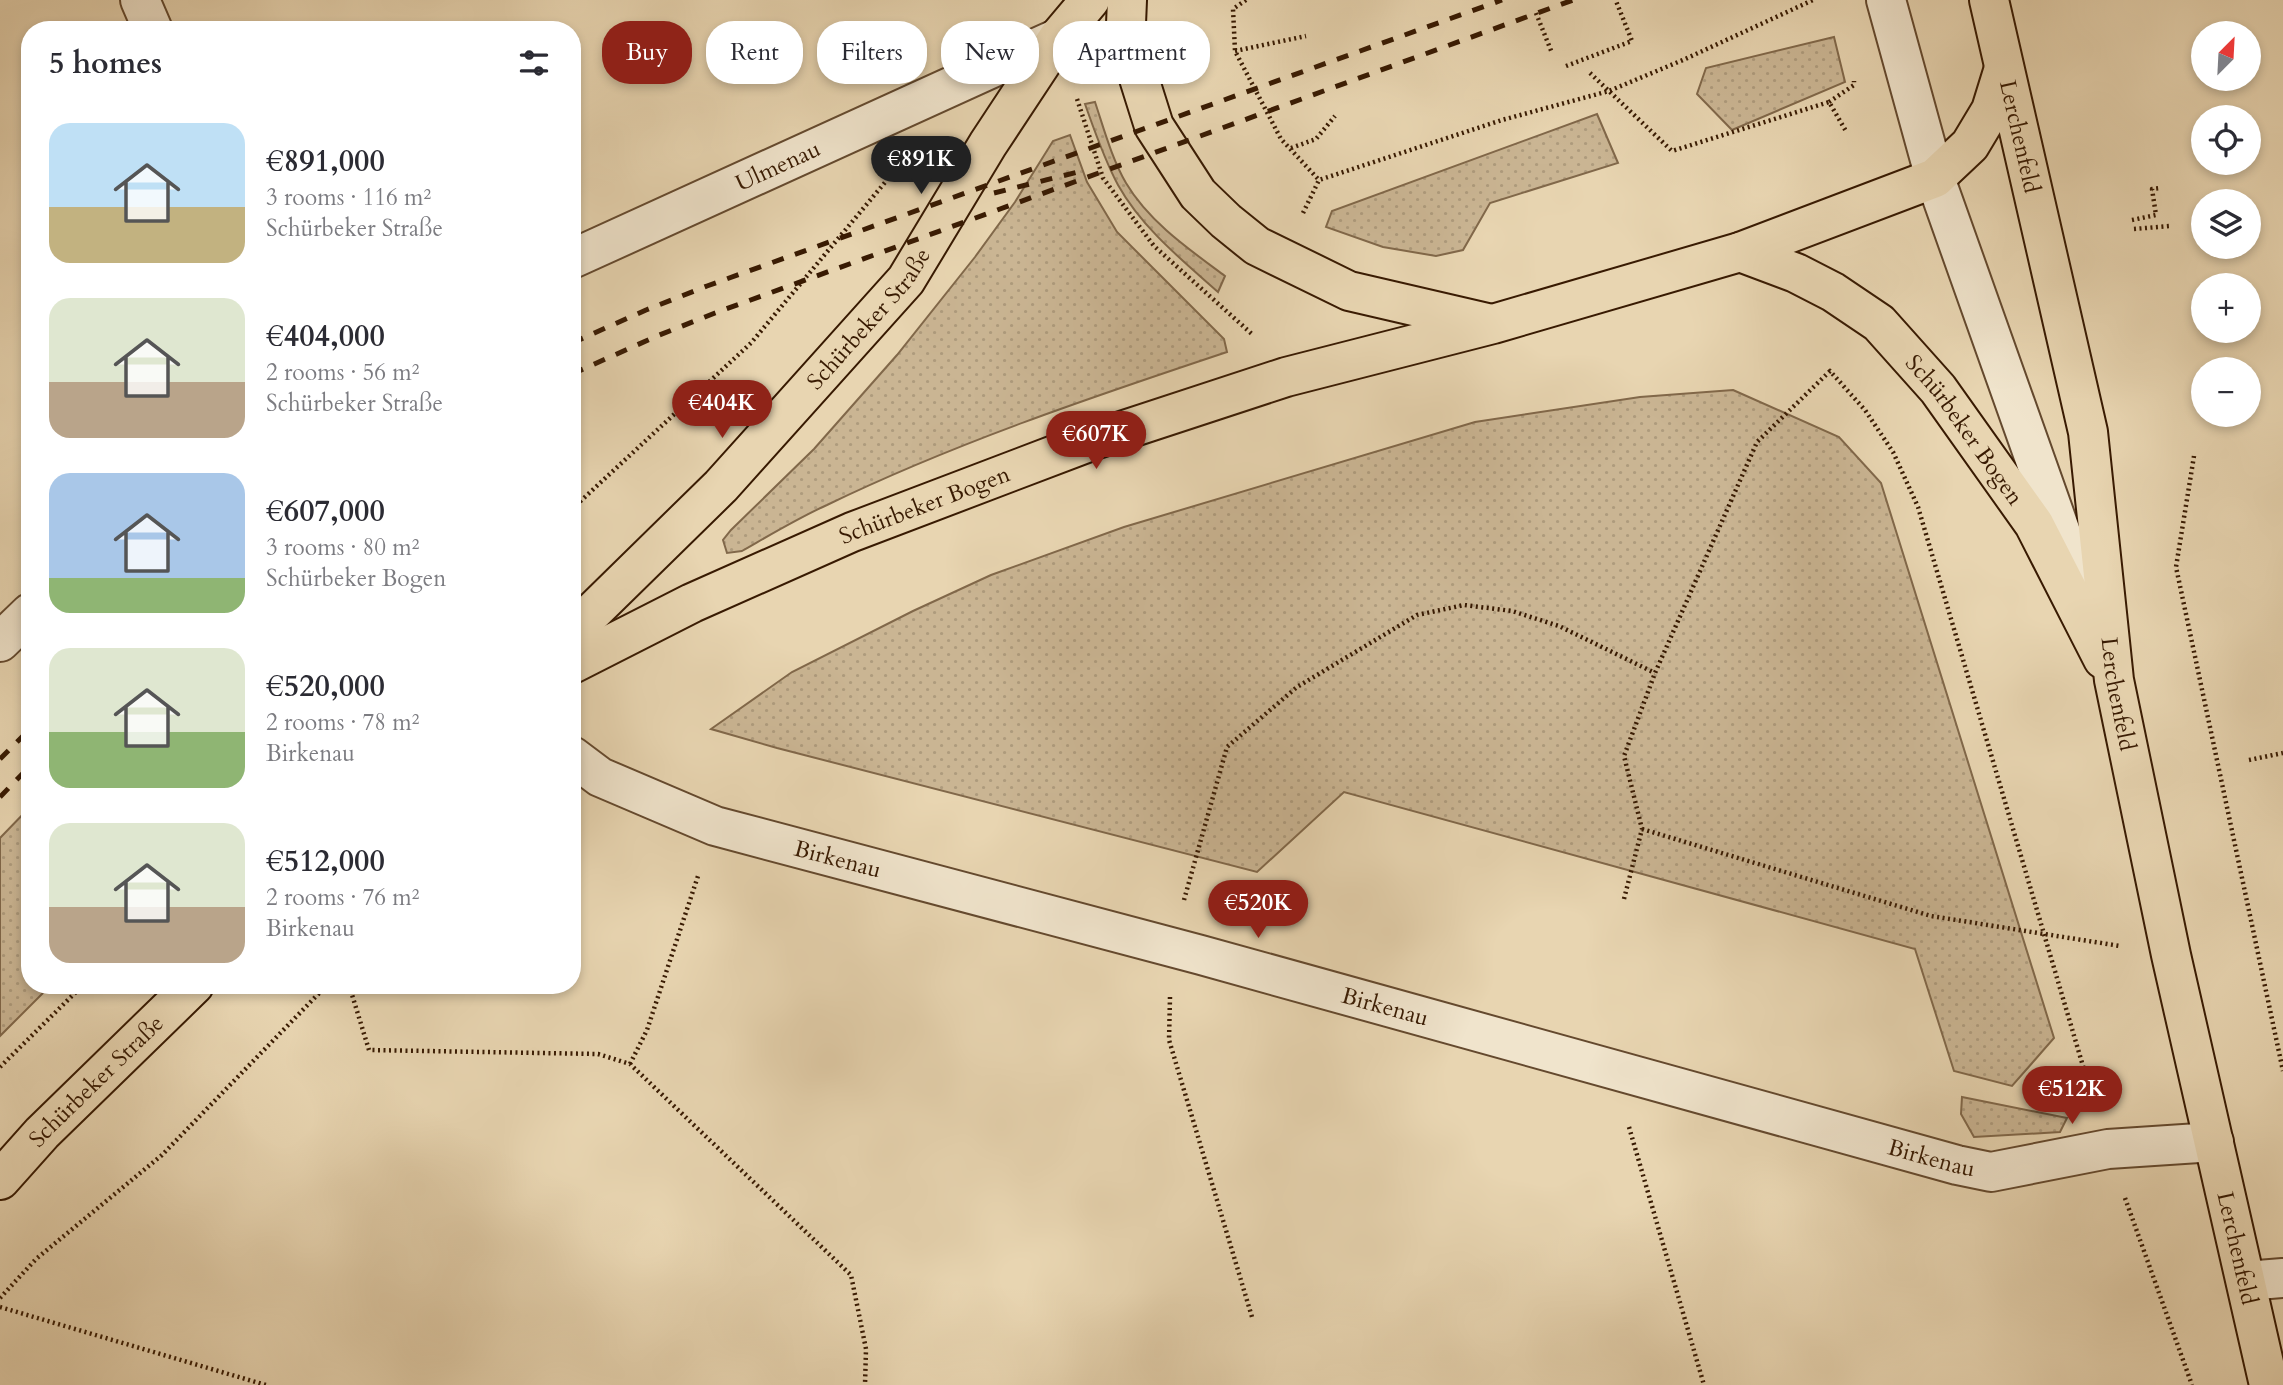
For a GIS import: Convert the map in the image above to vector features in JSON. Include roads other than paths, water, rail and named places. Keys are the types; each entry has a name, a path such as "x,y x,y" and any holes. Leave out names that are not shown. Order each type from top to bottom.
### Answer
{"main road":[{"name":"Schürbeker Straße","path":"1072,21 1090,0"},
{"name":"Schürbeker Bogen","path":"1127,0 1126,24 1132,56 1154,126 1198,194 1226,221 1257,246 1349,291 1493,324"},
{"name":"Lerchenfeld","path":"1989,0 2088,432 2114,680 2171,955 2269,1385"},
{"name":"Schürbeker Straße","path":"581,623 721,486 906,280 988,144 1053,46"},
{"name":"Schürbeker Bogen","path":"581,659 692,603 852,531 1094,440 1286,377 1493,324 1740,252 1935,178 1970,145 1991,110 2004,68"},
{"name":"Schürbeker Bogen","path":"1740,252 1796,272 1833,292 1880,323 1938,388 2034,524 2114,680"},
{"name":"Schürbeker Straße","path":"0,1180 42,1133 185,994"}],"street":[{"path":"1886,0 1935,178 2114,680"},
{"name":"Ulmenau","path":"581,255 1053,40"},
{"path":"0,642 21,622"},
{"name":"Birkenau","path":"581,763 600,777 715,826 1170,947 1991,1172 2108,1149 2214,1142"},
{"path":"2245,1282 2283,1278"}],"railway":[{"path":"581,339 707,286 1502,0"},
{"path":"581,370 715,313 1573,0"},
{"path":"994,193 1082,171"},
{"path":"0,759 21,738"},
{"path":"0,797 21,775"}]}
